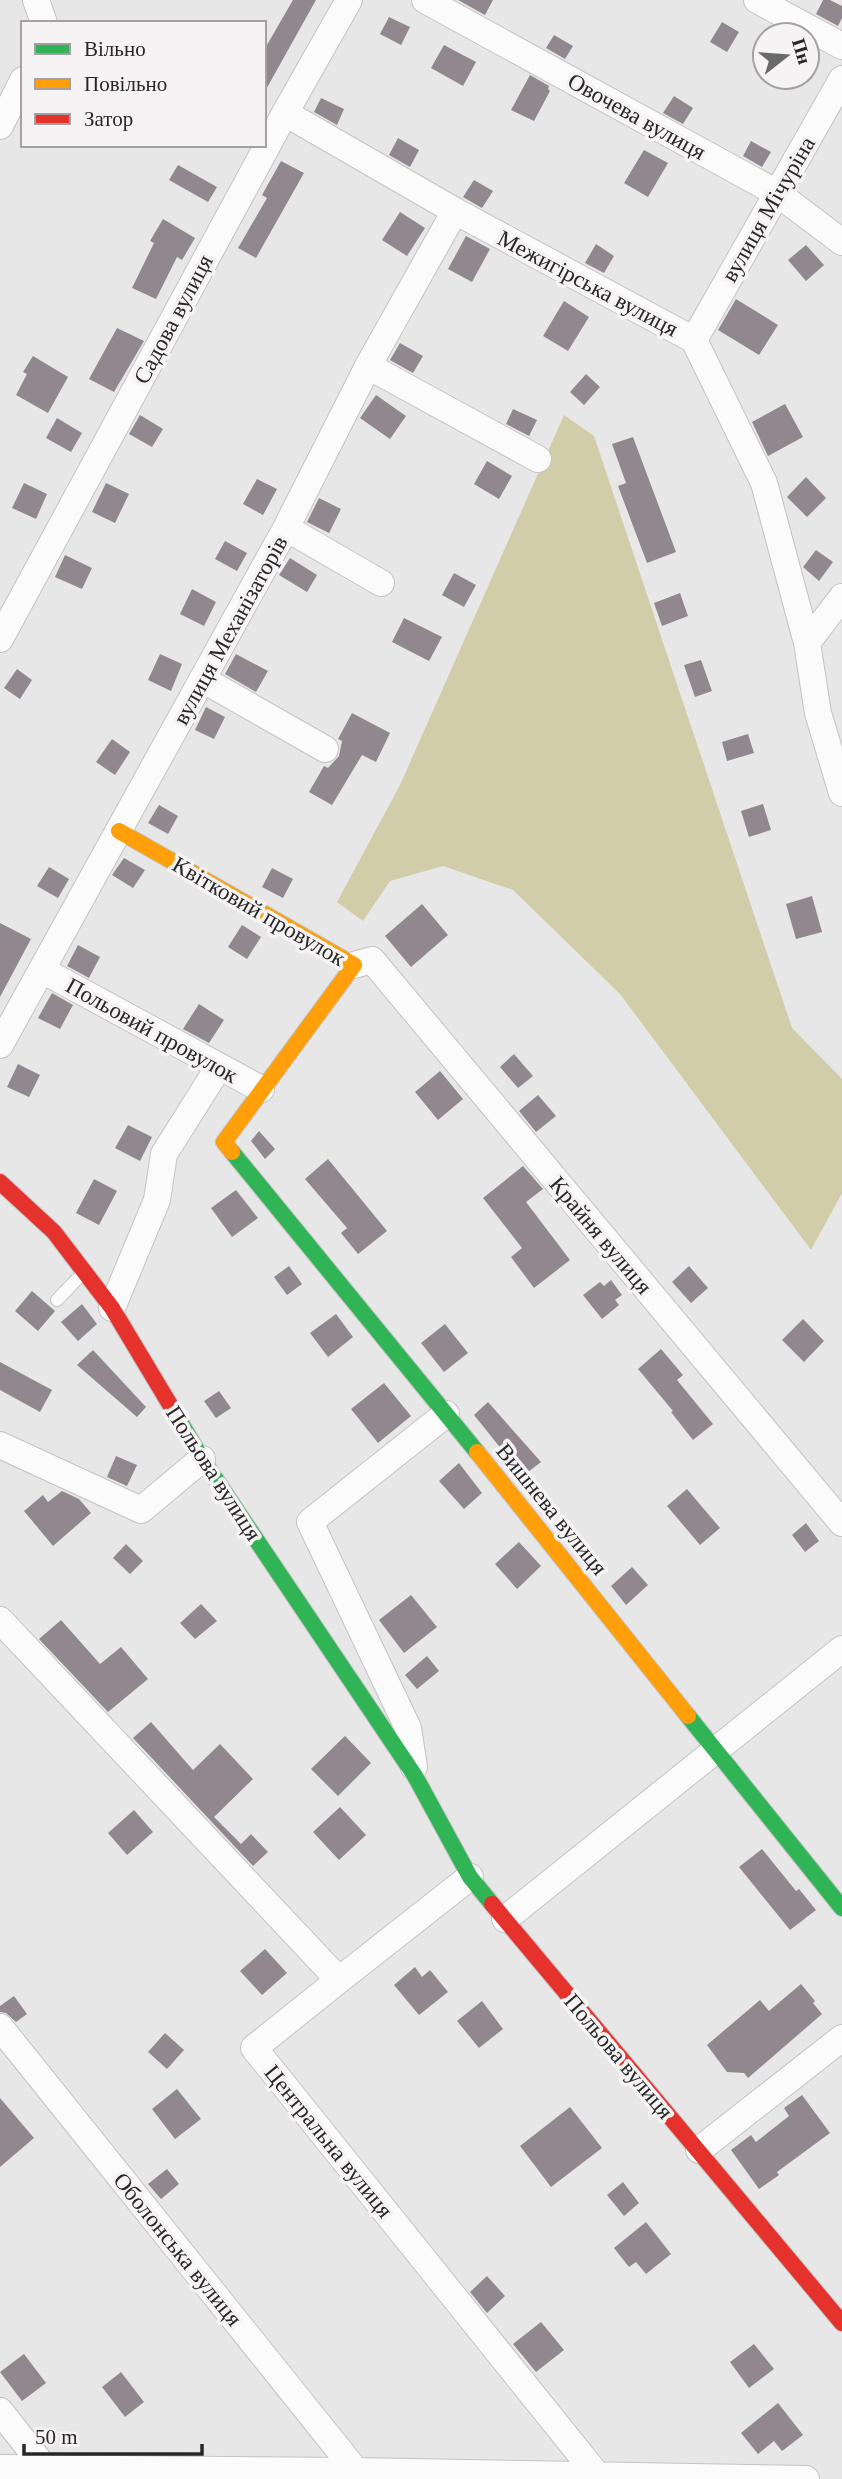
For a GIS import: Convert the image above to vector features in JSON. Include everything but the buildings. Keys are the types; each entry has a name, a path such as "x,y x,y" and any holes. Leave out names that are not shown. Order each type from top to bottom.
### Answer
{"street":[{"path":"36,0 43,21"},
{"name":"Садова вулиця","path":"0,639 349,0"},
{"name":"Овочева вулиця","path":"425,0 777,193 842,242"},
{"path":"757,0 842,46"},
{"name":"вулиця Мічуріна","path":"694,340 842,79"},
{"path":"0,126 21,84"},
{"name":"Межигірська вулиця","path":"285,113 455,211 694,340 764,483 807,643 818,713 842,793"},
{"name":"вулиця Механізаторів","path":"0,1045 286,528 368,366 455,211"},
{"path":"368,366 538,459"},
{"path":"286,528 381,583"},
{"path":"807,643 842,597"},
{"path":"202,679 325,749"},
{"name":"Квітковий провулок","path":"119,831 354,965 224,1142"},
{"name":"Крайня вулиця","path":"354,965 372,960 842,1523"},
{"name":"Польовий провулок","path":"42,970 261,1089"},
{"path":"113,1308 157,1200 164,1154 215,1073"},
{"name":"Вишнева вулиця","path":"224,1142 842,1908"},
{"name":"Польова вулиця","path":"0,1182 54,1232 113,1308 202,1459 415,1776 470,1877 842,2323"},
{"name":"Польова вулиця","path":"415,1776 408,1728 310,1522 446,1414"},
{"path":"0,1445 141,1510 202,1459"},
{"path":"0,1620 339,1980 470,1877"},
{"path":"505,1919 842,1649"},
{"name":"Центральна вулиця","path":"339,1980 254,2048 597,2475"},
{"name":"Оболонська вулиця","path":"0,2026 356,2470"},
{"path":"699,2150 842,2038"},
{"path":"0,2411 44,2467"},
{"path":"0,2468 356,2470 806,2479"}],"lane":[{"path":"57,1300 84,1272"}],"shaded area":[{"path":"564,415 594,436 792,1028 842,1079 842,1193 811,1250 620,994 513,890 443,866 390,881 363,921 337,902 400,785"}],"traffic: fast":[{"path":"232,1152 477,1452"},
{"path":"172,1408 202,1459 415,1776 470,1877 492,1904"},
{"path":"688,1716 842,1908"}],"traffic: slow":[{"path":"119,831 354,965 224,1142 232,1152"},
{"path":"477,1452 688,1716"}],"traffic: jam":[{"path":"0,1182 54,1232 112,1308 172,1408"},
{"path":"492,1904 842,2323"}]}
